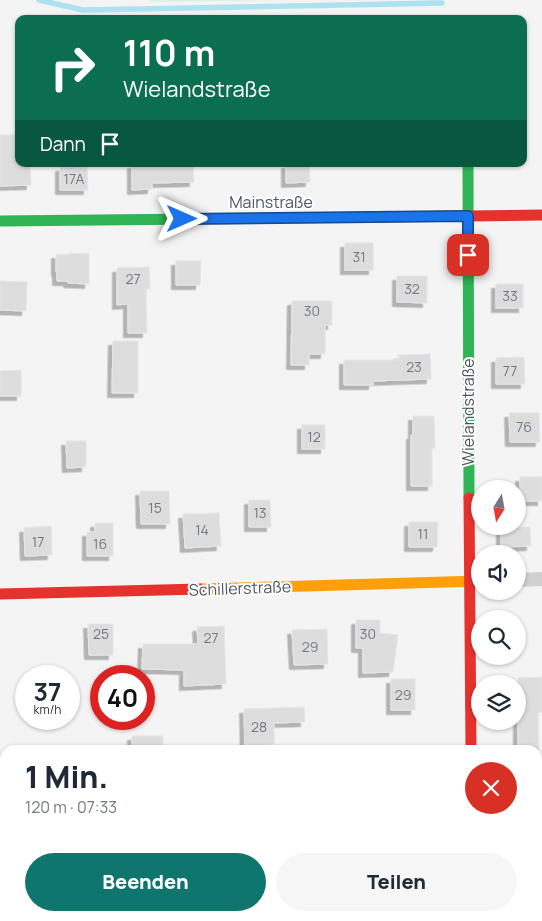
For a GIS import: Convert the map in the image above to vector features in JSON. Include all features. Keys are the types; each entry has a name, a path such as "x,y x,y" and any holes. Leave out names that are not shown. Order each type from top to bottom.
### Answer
{"street":[{"name":"Wielandstraße","path":"468,167 474,545"},
{"name":"Mainstraße","path":"0,221 542,215"},
{"path":"526,580 542,579"},
{"name":"Schillerstraße","path":"0,594 471,581"},
{"name":"Wielandstraße","path":"472,745 470,730 474,600"}],"green space":[{"path":"149,0 283,0 153,2"}],"building":[{"path":"0,135 15,135 15,167 30,167 31,185 0,186"},
{"path":"60,167 87,167 88,190 60,190"},
{"path":"132,167 193,167 194,182 152,183 152,189 132,190"},
{"path":"286,167 309,167 310,182 286,183"},
{"path":"345,243 373,243 373,270 345,270"},
{"path":"69,253 89,254 89,284 57,281 56,254 69,255"},
{"path":"176,261 201,261 200,285 176,285"},
{"path":"149,267 150,289 146,289 147,333 128,333 128,304 117,305 117,268"},
{"path":"397,276 427,276 427,303 397,302"},
{"path":"0,281 27,282 26,311 0,310"},
{"path":"496,284 523,284 523,308 496,308"},
{"path":"292,301 332,301 332,325 325,325 325,354 309,354 309,365 291,365"},
{"path":"113,341 138,341 138,393 112,393"},
{"path":"430,354 431,379 373,381 373,385 344,385 344,360 399,360 398,355"},
{"path":"524,357 525,384 496,384 496,358"},
{"path":"21,370 21,396 0,396 0,371"},
{"path":"509,413 539,413 540,442 510,442"},
{"path":"413,416 434,416 435,448 432,448 432,486 411,486"},
{"path":"302,425 325,425 325,449 302,449"},
{"path":"66,441 86,441 86,467 67,468"},
{"path":"520,477 542,477 542,501 526,501 526,480 520,480"},
{"path":"140,491 169,491 170,524 141,524"},
{"path":"249,500 270,500 271,527 249,527"},
{"path":"219,513 221,546 185,548 183,514"},
{"path":"409,522 438,522 437,547 409,547"},
{"path":"95,523 113,523 113,556 87,556 87,532 95,532"},
{"path":"51,526 52,555 25,556 24,528"},
{"path":"526,527 530,527 531,546 501,545 501,535 526,535"},
{"path":"356,620 380,620 380,633 398,635 393,672 363,673 363,648 356,648"},
{"path":"88,624 113,624 113,655 89,655"},
{"path":"224,626 226,684 184,686 184,670 155,669 155,665 142,665 143,644 198,644 197,627"},
{"path":"327,629 328,664 294,665 292,630"},
{"path":"542,677 542,712 538,713 539,745 518,745 518,730 526,730 526,678"},
{"path":"391,679 415,679 415,710 391,710"},
{"path":"304,707 305,722 274,723 274,744 245,745 244,709"},
{"path":"132,736 163,736 163,745 132,745"}],"waterway":[{"path":"39,0 83,10 442,3"}],"traffic: fast":[{"path":"468,167 469,498"},
{"path":"0,221 196,219"}],"traffic: slow":[{"path":"196,219 467,216"},
{"path":"201,589 471,581"}],"traffic: jam":[{"path":"467,216 542,215"},
{"path":"469,498 471,745"},
{"path":"0,594 201,589"}],"route":[{"path":"182,219 468,216 468,255"}]}
